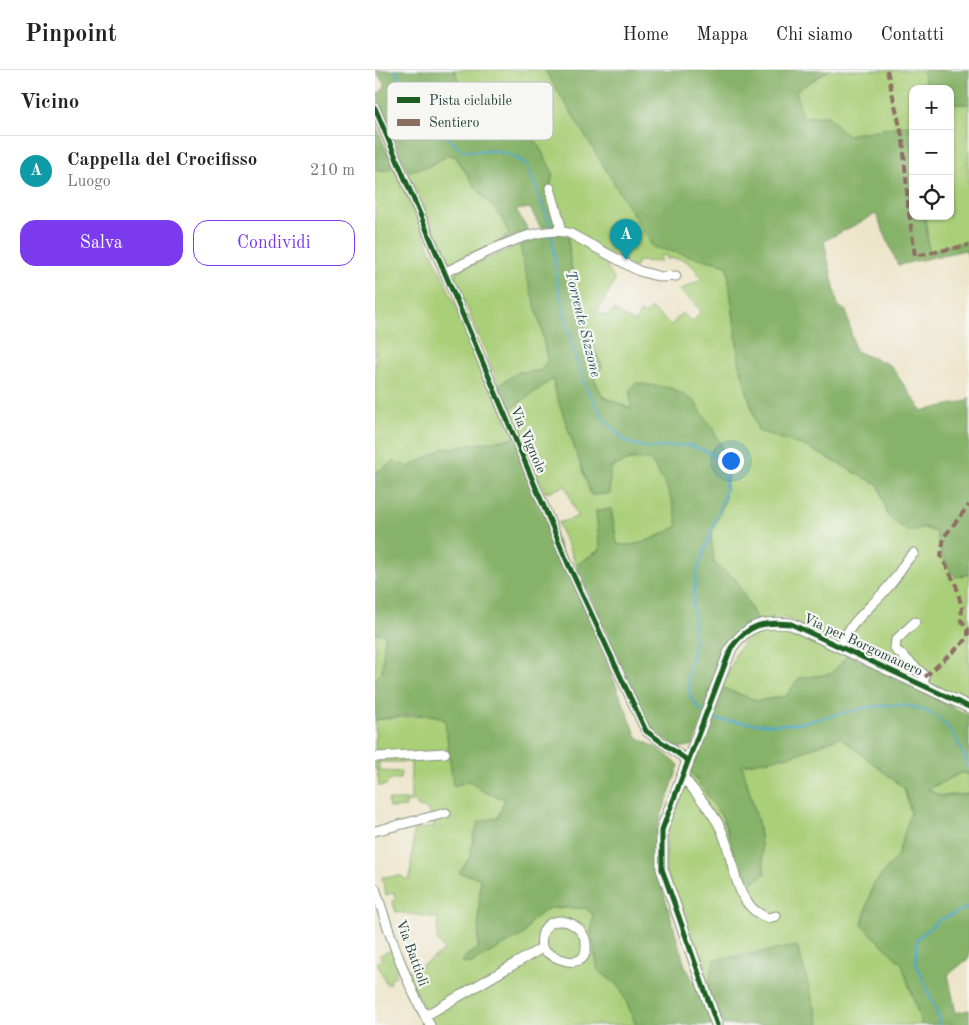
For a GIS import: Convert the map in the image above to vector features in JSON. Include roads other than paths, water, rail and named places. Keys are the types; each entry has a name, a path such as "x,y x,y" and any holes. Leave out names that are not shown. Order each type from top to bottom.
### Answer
{"main road":[{"name":"Via per Borgomanero","path":"717,1025 662,869 662,830 708,705 731,648 736,641 757,624 772,622 791,624 969,707"}],"street":[{"name":"Via Vignole","path":"375,108 387,136"},
{"name":"Via Vignole","path":"389,140 567,561 645,731 687,760"},
{"path":"550,188 560,223 557,230"},
{"path":"445,272 500,247 545,231 557,230 602,250 639,271 661,277 676,276"},
{"path":"840,647 851,625 876,601 894,580 905,560 914,553"},
{"path":"915,622 896,640 895,649 922,672 925,677 922,684"},
{"path":"375,757 445,753"},
{"path":"682,774 711,812 721,829 740,892 747,905 763,917 776,916"},
{"path":"375,831 446,813"},
{"name":"Via Battioli","path":"375,888 379,912 403,970 430,1025"},
{"path":"564,920 572,924 579,931 585,939 586,949 583,956 575,961 567,961 548,955 542,948 542,933 547,926 554,921 564,920"},
{"path":"425,1016 542,948"}],"waterway":[{"name":"Torrente Sizzone","path":"395,70 402,82"},
{"name":"Torrente Sizzone","path":"451,140 462,151 495,151 508,154 527,164 552,230"},
{"name":"Torrente Sizzone","path":"552,234 557,282 574,352 586,387 605,420 625,441 647,448 690,445 710,453 722,462 725,473 725,493 697,572 693,600 694,645 687,677 691,698 703,712"},
{"name":"Torrente Sizzone","path":"709,715 718,720 758,724 799,723 860,709 901,705 920,709 938,718 956,738 969,769"},
{"name":"Torrente Sizzone","path":"938,1025 939,1018 916,963 917,939 939,920 969,907"}],"place":[{"name":"Cappella del Crocifisso","path":"626,260"}]}
